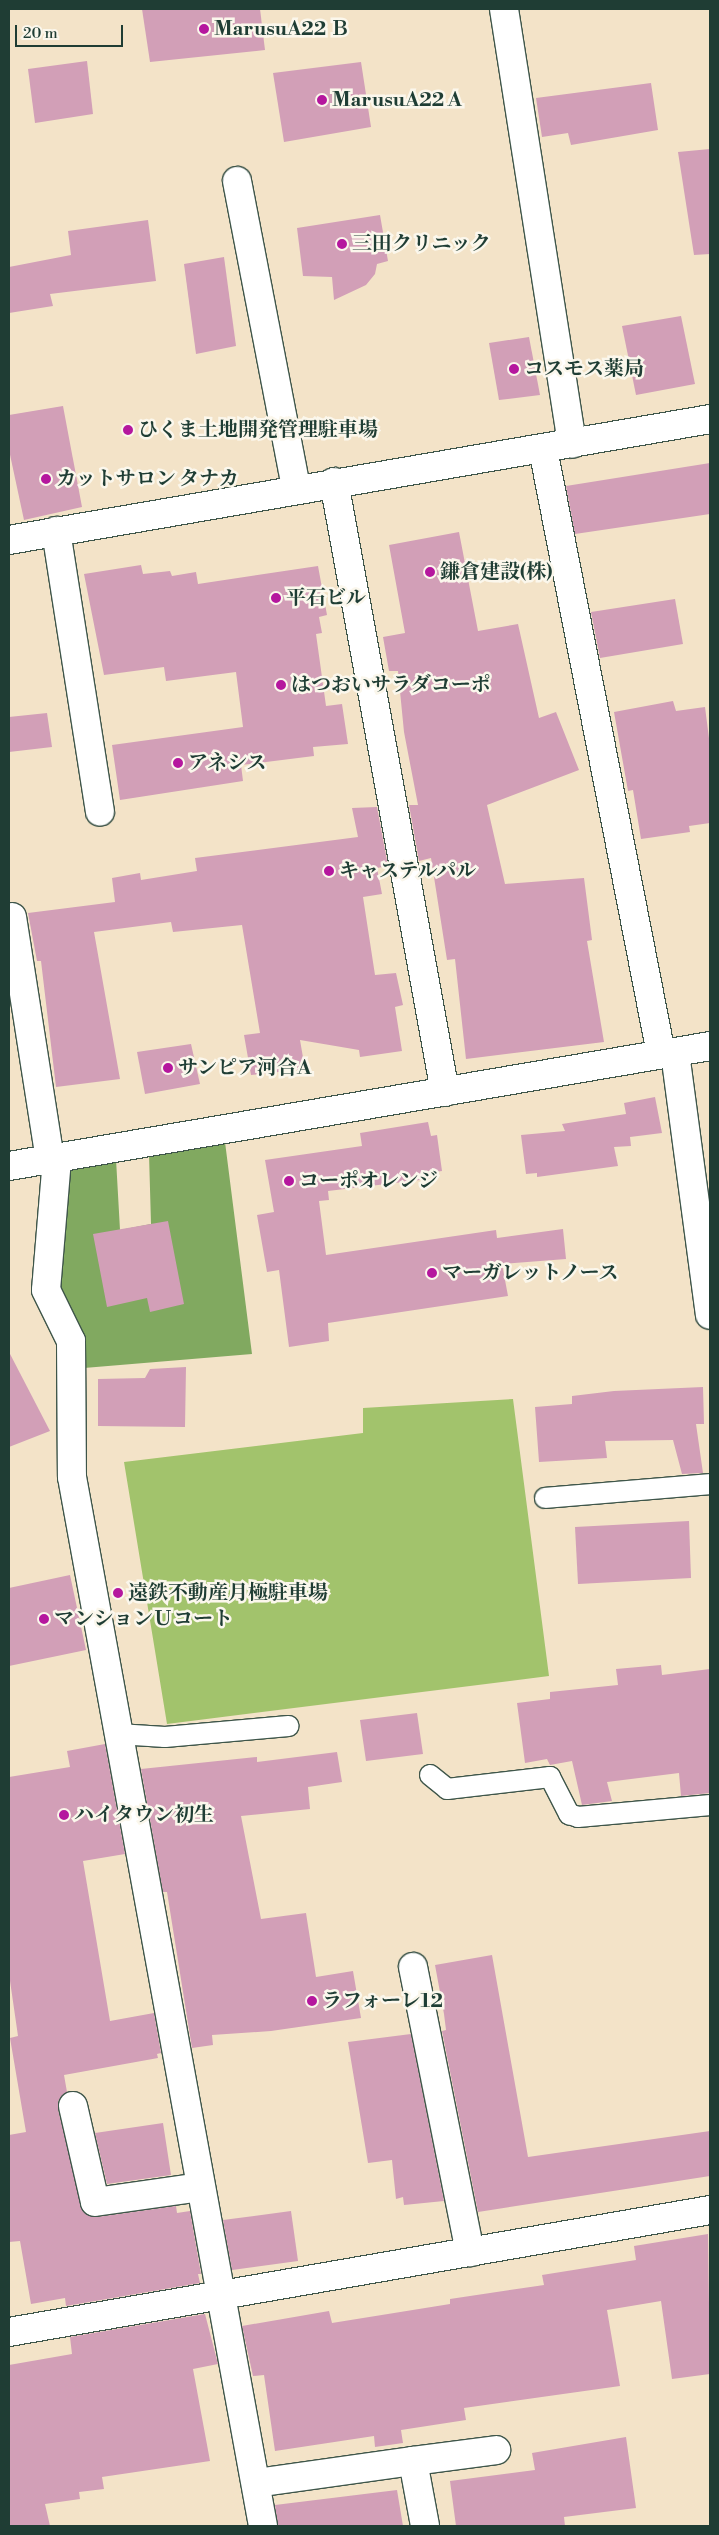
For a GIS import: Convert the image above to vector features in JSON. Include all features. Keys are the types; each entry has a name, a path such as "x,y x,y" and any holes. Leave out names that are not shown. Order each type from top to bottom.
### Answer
{"street":[{"path":"504,9 572,444"},
{"path":"237,181 296,488"},
{"path":"9,540 296,488 543,449 710,420"},
{"path":"543,449 668,1053 710,1315"},
{"path":"334,482 445,1092"},
{"path":"56,531 100,812"},
{"path":"12,917 54,1160 46,1290 71,1341 72,1477 263,2526"},
{"path":"9,1166 54,1160 710,1046"},
{"path":"413,1967 470,2252"},
{"path":"73,2106 95,2202 200,2187"},
{"path":"9,2332 710,2210"},
{"path":"256,2483 496,2450"},
{"path":"413,2460 425,2526"}],"lane":[{"path":"545,1498 710,1484"},
{"path":"118,1734 165,1737 289,1726"},
{"path":"430,1775 447,1789 550,1778 569,1814 578,1817 710,1805"}],"green space":[{"path":"225,1142 252,1354 84,1368 58,1289 69,1169 116,1159 120,1230 151,1224 149,1154"},
{"path":"513,1399 549,1676 167,1724 124,1462 363,1433 363,1408"}],"building":[{"name":"MarusuA22 Ｂ","path":"142,9 260,9 265,50 150,62"},
{"path":"87,61 93,114 35,123 28,69"},
{"name":"MarusuA22 A","path":"361,62 371,127 284,142 273,73"},
{"path":"651,83 658,130 571,145 568,133 542,137 536,98"},
{"path":"710,149 710,254 694,255 678,152"},
{"name":"三田クリニック","path":"380,215 388,261 377,264 375,274 366,285 334,300 332,277 303,276 297,228"},
{"path":"148,220 156,281 50,294 53,306 9,313 9,267 71,255 68,231"},
{"path":"224,257 236,346 196,354 184,264"},
{"path":"681,316 695,384 636,395 622,326"},
{"name":"コスモス薬局","path":"529,337 540,395 499,400 489,343"},
{"name":"カットサロン タナカ","path":"63,406 82,507 24,520 9,450 9,415"},
{"path":"710,463 710,514 575,534 566,486"},
{"path":"459,532 478,631 518,624 539,718 556,712 579,770 487,805 505,884 584,878 592,940 587,941 604,1042 466,1059 455,959 447,960 431,858 419,861 409,805 418,805 404,732 398,671 389,671 383,637 405,633 389,545"},
{"path":"141,565 143,574 170,571 172,576 196,572 198,584 318,566 327,615 319,617 322,633 316,634 326,706 342,704 348,744 313,747 314,756 241,765 243,781 120,800 112,745 243,727 236,672 166,681 164,667 104,675 84,574"},
{"path":"675,599 683,644 600,658 591,612"},
{"path":"673,701 676,711 705,707 710,746 710,823 689,826 690,832 641,839 633,790 628,791 614,712"},
{"path":"47,713 52,747 9,752 9,717"},
{"path":"377,807 388,866 377,868 382,894 363,897 375,975 396,973 403,1005 395,1007 402,1051 360,1057 359,1050 300,1040 305,1069 251,1075 244,1035 260,1033 242,925 173,932 171,922 94,932 120,1079 56,1087 41,961 37,961 28,913 115,902 112,878 140,873 141,880 197,871 195,858 358,837 352,808"},
{"name":"サンピア河合A","path":"191,1044 200,1084 145,1094 137,1052"},
{"path":"655,1097 662,1133 630,1137 631,1146 614,1147 618,1166 537,1177 537,1173 526,1174 521,1135 565,1131 562,1124 626,1114 624,1103"},
{"path":"428,1122 431,1136 437,1135 442,1171 421,1174 420,1180 328,1191 329,1200 319,1201 326,1255 496,1230 497,1238 563,1229 566,1259 502,1264 508,1296 328,1323 329,1341 289,1347 279,1270 267,1272 257,1215 274,1212 265,1160 362,1146 360,1133"},
{"path":"168,1221 184,1304 150,1312 147,1298 107,1307 93,1234"},
{"path":"9,1352 50,1431 9,1447"},
{"path":"186,1367 185,1427 98,1426 98,1379 145,1378 150,1369"},
{"path":"703,1387 704,1424 696,1424 703,1473 682,1474 673,1440 605,1441 607,1458 539,1462 535,1407 572,1404 572,1396 614,1391"},
{"path":"689,1521 691,1578 578,1584 575,1527"},
{"name":"マンションＵコート","path":"70,1575 86,1650 9,1666 9,1588"},
{"path":"661,1665 662,1675 710,1669 710,1793 681,1796 679,1773 607,1782 612,1801 582,1805 572,1761 550,1765 547,1759 525,1763 517,1703 550,1699 550,1692 618,1685 616,1669"},
{"path":"417,1713 423,1754 366,1761 360,1720"},
{"path":"105,1744 125,1854 83,1861 110,2021 154,2013 161,2053 157,2054 158,2058 64,2075 67,2092 58,2101 58,2109 83,2212 97,2217 176,2206 177,2213 190,2211 201,2274 198,2274 200,2283 66,2306 65,2298 31,2304 20,2241 9,2242 9,2135 26,2132 10,2038 18,2036 9,1974 9,1777 70,1767 67,1751"},
{"path":"337,1752 342,1782 308,1787 310,1809 241,1816 261,1919 306,1913 316,1977 353,1971 361,2018 271,2031 212,2035 213,2045 192,2048 167,1892 163,1892 141,1769 257,1757 257,1762"},
{"path":"492,1955 528,2157 710,2131 710,2176 478,2212 442,2031 446,2030 435,1965"},
{"path":"411,2034 444,2201 404,2205 403,2197 396,2199 392,2160 368,2163 348,2042"},
{"path":"163,2123 171,2175 107,2184 95,2133"},
{"path":"291,2211 298,2261 232,2270 223,2220"},
{"path":"708,2234 710,2374 672,2379 661,2301 607,2310 620,2386 464,2408 466,2420 401,2430 403,2443 375,2447 374,2436 275,2451 264,2375 253,2376 242,2326 329,2311 332,2323 450,2304 450,2299 544,2285 542,2275 636,2260 634,2246"},
{"path":"205,2314 218,2364 193,2369 210,2461 102,2477 104,2489 79,2492 80,2499 45,2504 50,2526 9,2526 9,2365 72,2354 70,2337"},
{"path":"626,2437 636,2508 564,2517 565,2526 456,2526 450,2481 535,2470 532,2453"},
{"path":"397,2490 403,2526 278,2526 275,2505"}],"place":[{"name":"MarusuA22 Ｂ","path":"204,29"},
{"name":"MarusuA22 A","path":"322,100"},
{"name":"三田クリニック","path":"342,244"},
{"name":"コスモス薬局","path":"514,369"},
{"name":"ひくま土地開発管理駐車場","path":"128,430"},
{"name":"カットサロン タナカ","path":"46,479"},
{"name":"鎌倉建設(株)","path":"430,572"},
{"name":"平石ビル","path":"276,598"},
{"name":"はつおいサラダコーポ","path":"281,685"},
{"name":"アネシス","path":"178,763"},
{"name":"キャステルパル","path":"329,871"},
{"name":"サンピア河合A","path":"168,1068"},
{"name":"コーポオレンジ","path":"289,1181"},
{"name":"マーガレットノース","path":"432,1273"},
{"name":"遠鉄不動産月極駐車場","path":"118,1593"},
{"name":"マンションＵコート","path":"44,1619"},
{"name":"ハイタウン初生","path":"64,1815"},
{"name":"ラフォーレ12","path":"312,2001"}]}
